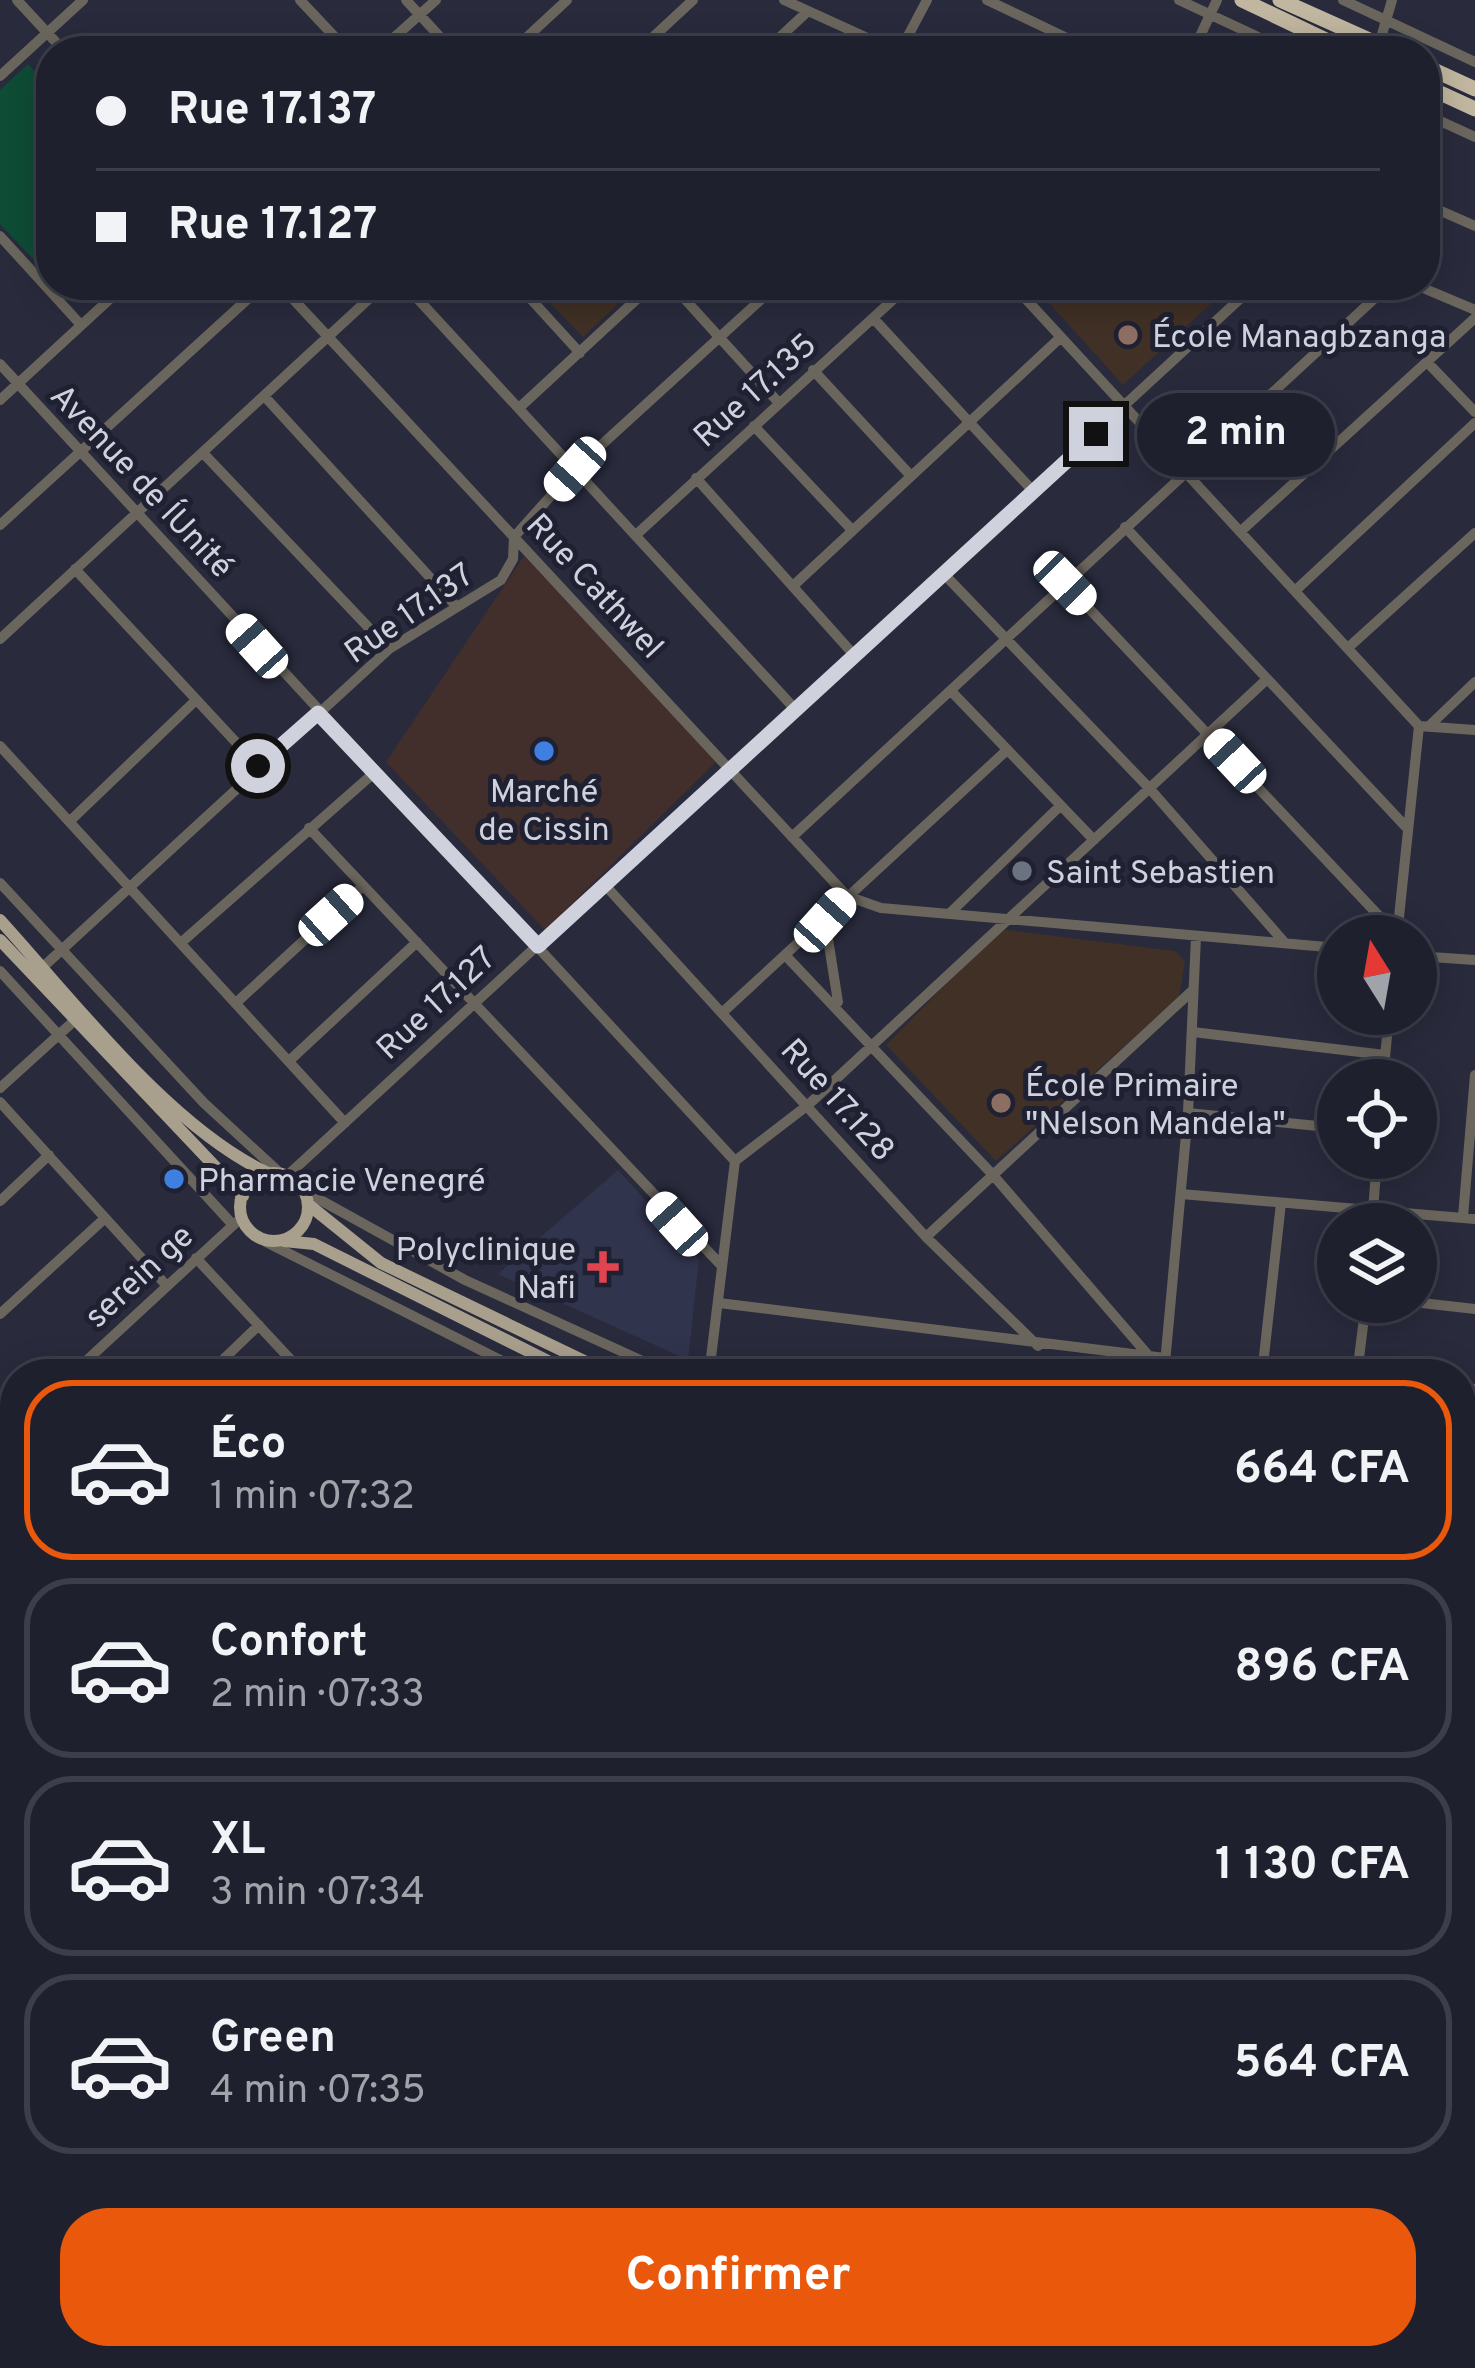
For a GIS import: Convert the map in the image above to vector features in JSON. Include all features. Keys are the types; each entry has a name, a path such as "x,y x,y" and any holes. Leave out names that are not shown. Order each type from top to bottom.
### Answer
{"highway":[{"path":"1242,0 1317,36"},
{"path":"1280,0 1356,36"},
{"path":"1440,73 1475,89"},
{"path":"1440,93 1475,109"}],"main road":[{"path":"0,920 183,1116 237,1159 279,1174 304,1191 309,1205 381,1263 580,1359"},
{"path":"0,940 243,1196"},
{"path":"279,1174 248,1181 237,1221 266,1242 314,1244 544,1359"},
{"path":"284,1241 304,1228 309,1205"}],"street":[{"path":"16,0 48,34"},
{"path":"46,36 83,0"},
{"path":"300,0 334,36"},
{"path":"406,0 439,36"},
{"path":"396,36 436,0"},
{"path":"528,36 567,0"},
{"path":"654,36 693,0"},
{"path":"784,0 864,36"},
{"path":"907,36 927,0"},
{"path":"987,0 1063,36"},
{"path":"1179,0 1256,36"},
{"path":"1200,36 1217,0"},
{"path":"1342,0 1421,36"},
{"path":"1383,36 1384,18 1392,0"},
{"path":"781,36 808,11"},
{"path":"0,76 36,44"},
{"path":"1440,45 1475,62"},
{"path":"1440,121 1475,137"},
{"path":"1440,211 1475,226"},
{"path":"0,236 36,276"},
{"path":"1240,532 1475,314 1440,297"},
{"path":"58,300 81,325"},
{"path":"0,400 108,300"},
{"path":"0,525 246,300"},
{"name":"Rue Cathwel","path":"294,300 847,896 881,908 1317,946"},
{"path":"0,639 368,300"},
{"path":"419,300 795,709"},
{"path":"532,300 580,353"},
{"path":"519,408 636,300"},
{"path":"686,300 779,403"},
{"name":"Rue 17.137","path":"43,967 389,649 501,580 513,559 514,537 575,469 760,300"},
{"name":"Rue 17.135","path":"637,534 893,300"},
{"path":"1027,300 1424,726 1475,730"},
{"name":"Rue 17.127","path":"279,1174 345,1123 1240,300"},
{"path":"792,837 1372,300"},
{"path":"873,318 1034,491"},
{"path":"793,586 1061,337"},
{"path":"1427,362 1475,412"},
{"name":"Avenue de l´Unité","path":"0,364 735,1161"},
{"path":"814,370 911,476"},
{"path":"266,398 457,607"},
{"path":"1296,590 1475,423"},
{"path":"754,426 852,530"},
{"path":"204,454 389,649"},
{"path":"696,478 854,655"},
{"path":"1125,527 1406,827"},
{"path":"1350,646 1475,533"},
{"path":"75,569 258,766"},
{"path":"943,573 1150,789 1285,943"},
{"path":"1065,583 1377,915"},
{"path":"711,1359 735,1161 808,1105 1265,681"},
{"path":"1399,915 1406,827 1424,726 1475,682"},
{"path":"951,692 1094,840"},
{"path":"70,821 195,701"},
{"path":"0,746 345,1123"},
{"path":"723,1012 1006,751"},
{"path":"183,941 375,772"},
{"path":"949,914 1060,806"},
{"path":"309,828 720,1264"},
{"path":"0,883 204,1103 279,1174"},
{"name":"Rue 17.128","path":"604,884 926,1237 1038,1346"},
{"path":"237,1002 363,886"},
{"path":"825,920 838,1006"},
{"path":"719,1303 1038,1346 1166,1358 1188,1113 1196,938"},
{"path":"289,1061 417,942"},
{"path":"786,956 993,1175 1148,1355"},
{"path":"1437,957 1475,960"},
{"path":"0,971 237,1221"},
{"path":"926,1237 1192,991"},
{"path":"0,1088 74,1021"},
{"path":"1193,1032 1385,1055"},
{"path":"1385,1059 1387,1035"},
{"path":"1437,1218 1469,1218 1475,1076"},
{"path":"0,1102 166,1285"},
{"path":"1188,1113 1317,1126"},
{"path":"0,1201 49,1155"},
{"path":"304,1191 465,1280 638,1359"},
{"path":"1181,1194 1317,1209"},
{"path":"1264,1359 1281,1203"},
{"path":"0,1315 103,1220"},
{"name":"serein ge","path":"88,1359 237,1221"},
{"path":"266,1242 498,1359"},
{"path":"196,1258 290,1359"},
{"path":"1437,1305 1475,1309"},
{"path":"1359,1359 1363,1323"},
{"path":"223,1359 259,1324"}],"shaded area":[{"path":"547,300 622,300 583,337"},
{"name":"École Managbzanga","path":"1046,300 1215,300 1123,385"},
{"path":"524,556 719,759 545,930 386,762"},
{"name":"École Primaire \"Nelson Mandela\"","path":"1000,929 1175,951 1185,961 1179,997 996,1161 886,1045"},
{"name":"Polyclinique Nafi","path":"618,1170 699,1259 688,1359 686,1359 498,1274"}],"green space":[{"path":"28,64 36,73 36,262 0,224 0,90"}],"place":[{"name":"École Managbzanga","path":"1128,335"},
{"name":"Marché de Cissin","path":"544,751"},
{"name":"Saint Sebastien","path":"1022,871"},
{"name":"École Primaire \"Nelson Mandela\"","path":"1001,1103"},
{"name":"Pharmacie Venegré","path":"174,1179"},
{"name":"Polyclinique Nafi","path":"603,1267"}],"route":[{"path":"258,766 318,713 538,946 1096,434"}]}
